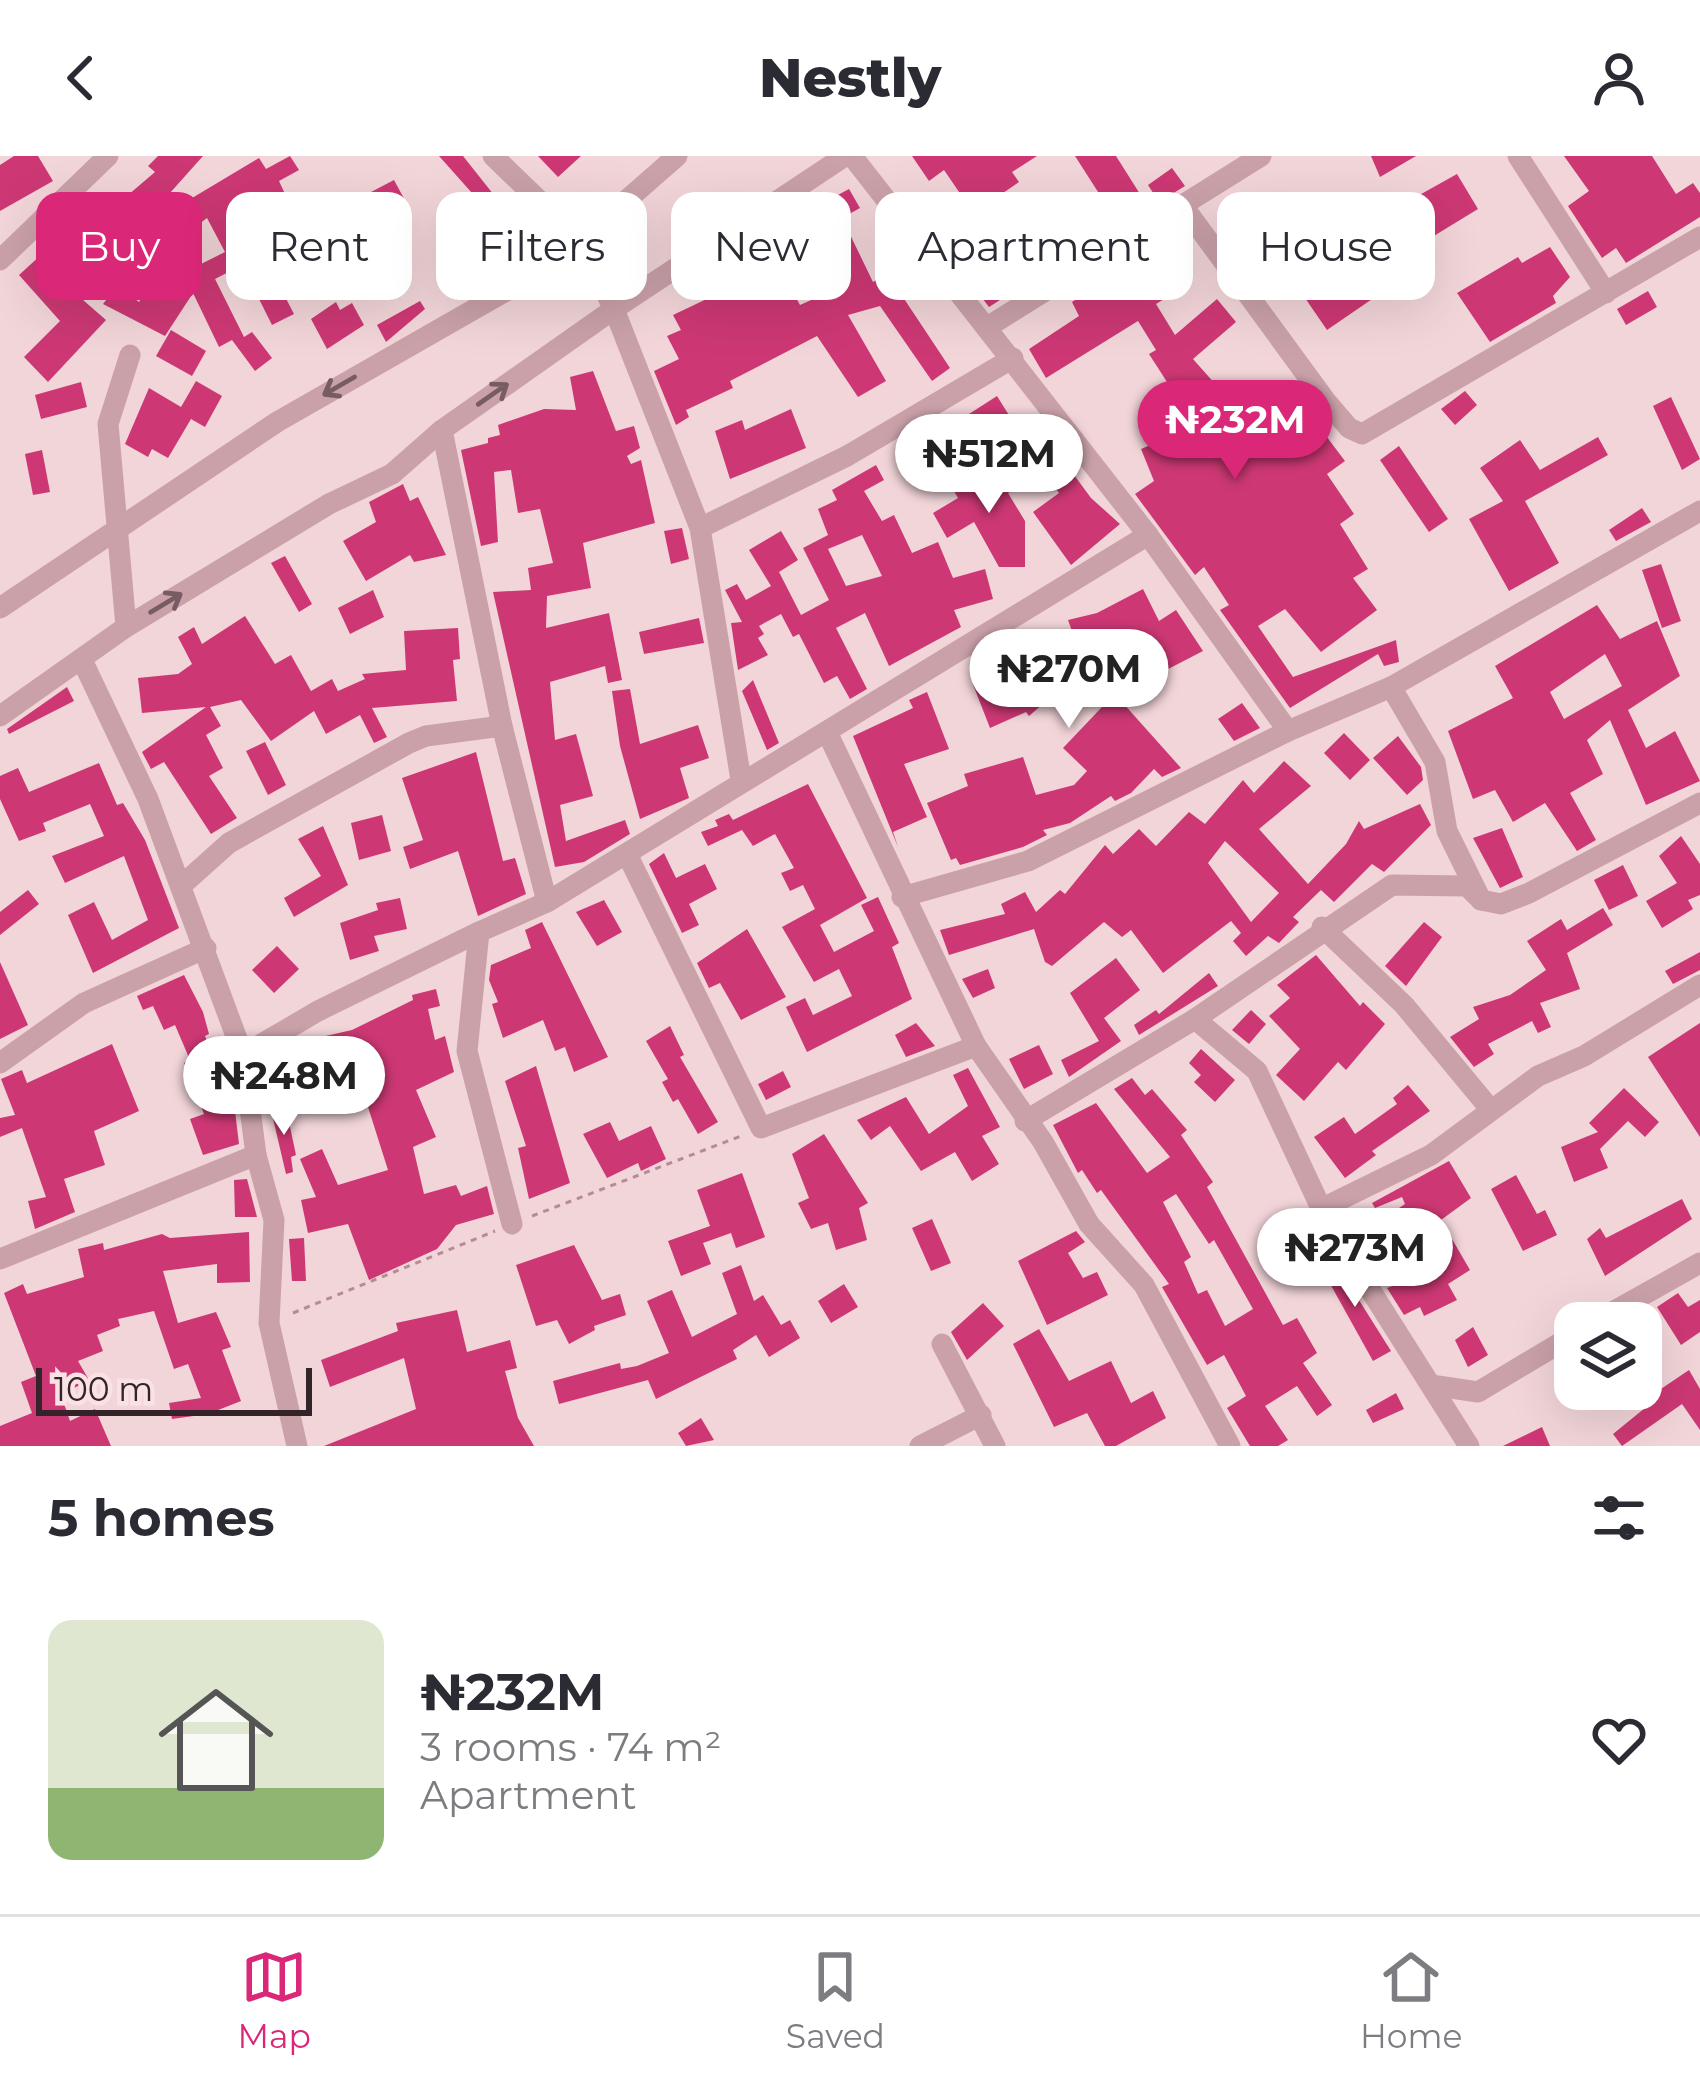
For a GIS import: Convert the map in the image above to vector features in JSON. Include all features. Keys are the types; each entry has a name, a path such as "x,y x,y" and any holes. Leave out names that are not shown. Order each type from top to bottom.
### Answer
{"street":[{"path":"0,260 108,156"},
{"path":"493,156 530,192"},
{"path":"634,192 677,156"},
{"path":"0,716 126,627 329,504 392,474 442,430 614,309 849,156 989,326 1148,535 1288,731"},
{"path":"1193,200 1261,156"},
{"path":"1518,156 1606,292"},
{"path":"1193,218 1325,400 1349,428 1362,434 1700,237"},
{"path":"0,608 277,422 492,300"},
{"path":"610,300 700,527 741,780"},
{"path":"989,326 1031,300"},
{"path":"126,627 108,424 130,356"},
{"path":"700,527 847,456 1013,358"},
{"path":"442,430 502,726 547,902"},
{"path":"902,897 1028,861 1288,731 1391,687 1700,511"},
{"path":"243,1054 318,1011 547,902 1148,535"},
{"path":"82,660 182,885 243,1054 256,1155 274,1220 269,1323 297,1446"},
{"path":"1391,687 1435,762 1447,832 1481,900"},
{"path":"182,885 229,843 410,743 426,736 502,726"},
{"path":"826,732 976,1046 1089,1224 1144,1285 1230,1446"},
{"path":"1025,1121 1196,1019 1322,927 1392,885 1467,886 1481,900 1501,904 1700,803"},
{"path":"627,854 761,1128 976,1046"},
{"path":"1322,927 1404,1004 1491,1110"},
{"path":"479,932 467,1051 512,1223"},
{"path":"0,1063 84,1003 206,948"},
{"path":"1323,1208 1431,1155 1538,1076 1584,1056 1700,985"},
{"path":"1196,1019 1257,1071 1323,1208 1469,1446"},
{"path":"0,1259 256,1155"},
{"path":"1631,1302 1700,1264"},
{"path":"943,1344 995,1446"},
{"path":"1431,1385 1478,1392 1554,1347"},
{"path":"920,1446 981,1415"}],"building":[{"path":"14,156 38,156 53,181 0,211 0,165"},
{"path":"158,156 203,156 171,192 132,192 155,172 148,166"},
{"path":"290,156 299,170 279,181 284,192 226,192 226,273 215,279 244,337 252,332 272,358 255,371 232,340 219,347 196,300 202,300 202,264 225,252 207,218 202,222 202,192 259,158 266,169"},
{"path":"439,156 463,156 492,192 471,192"},
{"path":"538,156 581,156 558,177"},
{"path":"912,156 1037,156 1012,172 1019,182 1004,192 959,192 944,170 929,181"},
{"path":"1075,156 1116,156 1139,192 1098,192"},
{"path":"1371,156 1416,156 1380,177"},
{"path":"1564,156 1652,156 1676,194 1693,183 1700,193 1700,217 1626,263 1616,248 1602,258 1568,206 1589,191"},
{"path":"1172,168 1185,186 1175,192 1153,192 1148,185"},
{"path":"1457,174 1478,209 1435,235 1435,192 1425,192"},
{"path":"394,180 400,192 371,192"},
{"path":"851,192 860,208 851,213"},
{"path":"851,237 875,281 875,300 905,300 950,368 932,381 880,306 848,315 886,381 858,397 817,336 730,381 733,388 686,410 689,417 676,425 654,371 679,359 667,336 681,330 673,315 704,300 797,300 800,305 811,300 851,300"},
{"path":"1550,247 1570,277 1553,296 1556,303 1490,342 1457,293 1518,257 1522,263"},
{"path":"36,259 36,294 19,275"},
{"path":"1648,291 1657,307 1626,325 1617,309"},
{"path":"1217,299 1236,322 1193,359 1240,412 1281,386 1309,430 1317,424 1345,461 1327,474 1354,514 1340,524 1368,569 1353,578 1377,610 1321,652 1285,609 1258,626 1293,677 1396,640 1399,662 1384,666 1378,654 1290,708 1220,610 1229,605 1204,567 1195,575 1135,494 1154,481 1141,449 1162,440 1148,421 1178,399 1149,354 1156,350 1138,321 1046,378 1029,349 1079,316 1072,302 1163,300 1156,304 1175,335"},
{"path":"41,300 83,300 106,320 48,382 24,357 60,321"},
{"path":"106,300 188,300 165,336 103,304"},
{"path":"260,300 287,300 294,314 272,325"},
{"path":"1306,300 1371,300 1327,330"},
{"path":"420,301 425,309 386,342 377,325"},
{"path":"336,302 340,310 352,303 364,325 327,349 311,319"},
{"path":"171,330 206,351 192,376 156,356"},
{"path":"593,371 616,431 634,426 640,448 627,456 631,464 641,460 655,523 583,543 591,588 547,596 546,628 609,613 622,680 608,683 605,666 550,682 555,740 576,734 593,796 560,805 566,841 625,820 630,834 584,862 555,867 493,592 531,590 528,568 553,563 540,509 518,513 511,470 494,472 498,542 481,546 461,450 500,435 498,425 544,409 576,410 570,377"},
{"path":"196,381 222,396 205,427 191,419 168,458 152,449 148,457 125,444 149,388 181,407"},
{"path":"81,382 87,407 41,419 35,395"},
{"path":"1465,391 1477,405 1455,425 1441,409"},
{"path":"997,396 1022,436 993,453 969,414"},
{"path":"1671,397 1700,459 1682,470 1653,406"},
{"path":"791,409 806,448 730,479 715,431 742,420 745,430"},
{"path":"1598,437 1608,455 1525,501 1559,563 1509,591 1469,519 1503,501 1480,468 1520,440 1540,470"},
{"path":"1399,446 1448,519 1429,532 1380,460"},
{"path":"42,450 50,492 33,495 25,454"},
{"path":"1063,460 1091,498 1120,524 1071,565 1033,512 1059,493 1044,473"},
{"path":"1000,462 1016,488 1008,493 1025,521 1025,567 999,567 974,522 947,538 933,513 958,498 954,491"},
{"path":"876,465 884,480 864,491 882,521 894,515 912,553 938,542 953,578 985,569 993,599 954,610 961,627 889,666 865,613 836,628 867,689 850,699 837,676 824,683 799,634 793,637 781,614 759,626 764,634 758,638 768,655 738,670 731,623 742,622 725,590 737,584 746,600 771,586 749,550 781,531 798,560 779,572 801,615 829,600 803,548 828,535 818,509 837,500 832,490","holes":["862,535 882,576 846,586 828,549"]},
{"path":"403,484 410,501 418,497 446,555 414,562 410,555 366,581 343,541 376,522 369,502"},
{"path":"1642,508 1651,522 1616,541 1609,530"},
{"path":"682,528 689,559 671,564 664,531"},
{"path":"285,556 312,604 299,612 271,563"},
{"path":"1661,564 1681,621 1662,628 1642,570"},
{"path":"1143,589 1159,621 1176,610 1203,651 1145,681 1149,689 1122,702 1181,768 1162,777 1154,769 1131,793 1115,801 1111,796 1070,823 1043,830 1047,835 1023,847 960,865 956,858 951,860 927,803 968,786 964,774 1023,757 1036,795 1074,785 1087,771 1063,748 1121,687 1064,707 1058,691 1029,716 1026,712 990,728 972,682 1002,672 999,667 1030,652 1042,672 1082,659 1068,620 1097,613"},
{"path":"373,590 384,617 350,634 338,608"},
{"path":"1597,605 1620,639 1657,621 1680,676 1628,710 1646,748 1675,731 1700,781 1646,805 1610,720 1587,740 1603,774 1570,793 1596,840 1577,851 1545,803 1513,822 1495,790 1473,799 1448,731 1513,698 1495,666","holes":["1605,654 1622,686 1564,719 1550,692"]},
{"path":"245,616 275,664 291,655 311,691 332,679 338,691 365,679 362,674 406,670 404,631 458,628 460,659 453,660 457,701 372,708 387,737 374,743 360,715 326,734 314,711 271,741 241,700 210,707 221,726 206,735 223,768 209,776 237,818 211,834 164,762 151,769 142,752 206,707 142,713 138,678 178,674 192,664 178,637 194,627 202,644"},
{"path":"699,618 704,643 644,654 639,632"},
{"path":"753,680 779,743 767,750 742,691"},
{"path":"67,687 74,701 9,734 7,729"},
{"path":"630,689 640,744 698,725 709,758 680,768 689,798 640,819 620,746 612,691"},
{"path":"927,692 949,749 904,764 927,817 893,832 898,847 853,736 913,708 909,700"},
{"path":"1242,703 1260,728 1234,741 1218,719"},
{"path":"1344,733 1370,760 1350,780 1324,753"},
{"path":"1398,736 1421,767 1423,780 1407,795 1373,758"},
{"path":"265,742 286,785 268,795 246,751"},
{"path":"476,752 503,861 515,858 526,894 478,916 458,851 410,869 403,847 423,840 402,778"},
{"path":"1284,761 1311,786 1259,829 1308,884 1346,844 1359,821 1364,829 1420,804 1431,825 1384,872 1372,864 1334,902 1321,890 1293,917 1299,922 1279,943 1268,936 1246,956 1233,941 1241,933 1231,921 1163,973 1131,930 1122,937 1104,922 1052,966 1045,962 1034,929 949,955 940,930 1005,914 1001,904 1025,892 1036,912 1060,890 1065,894 1105,845 1113,854 1139,829 1156,846 1189,812 1205,824 1243,780 1254,793","holes":["1225,841 1279,893 1251,922 1208,863"]},
{"path":"99,763 117,805 123,803 145,840 179,928 93,973 68,915 94,902 112,940 148,920 124,856 65,883 52,856 104,836 90,804 43,823 46,831 19,841 0,799 0,776 18,768 29,792"},
{"path":"808,784 867,898 820,925 834,952 874,931 861,905 878,897 899,943 892,947 912,999 807,1052 786,1007 805,998 813,1015 852,996 839,969 814,982 782,927 815,909 803,885 790,891 781,873 794,868 775,834 753,846 742,830 708,846 701,832 718,826 715,820 729,814 733,820"},
{"path":"382,815 391,851 359,860 351,823"},
{"path":"323,826 348,885 294,917 284,898 321,876 298,839"},
{"path":"1502,828 1523,877 1500,888 1473,838"},
{"path":"1681,836 1700,864 1700,895 1688,900 1693,909 1662,928 1646,901 1677,883 1659,856"},
{"path":"664,853 676,878 705,864 717,889 689,904 699,925 682,933 649,864"},
{"path":"1623,865 1638,896 1609,910 1594,880"},
{"path":"28,890 39,904 0,935 0,912"},
{"path":"400,898 407,929 374,936 379,951 350,960 340,923 378,910 376,903"},
{"path":"604,900 622,932 597,946 576,912"},
{"path":"1603,908 1613,925 1567,953 1580,989 1540,1003 1551,1027 1538,1033 1532,1021 1488,1044 1494,1054 1474,1067 1450,1037 1479,1019 1473,1007 1510,995 1546,970 1527,941 1561,919 1567,930"},
{"path":"542,922 608,1057 574,1072 565,1047 555,1051 543,1020 503,1038 492,1004 498,1002 489,980 491,965 531,948 525,930"},
{"path":"1424,922 1442,937 1406,986 1385,966"},
{"path":"747,929 786,997 741,1020 720,983 709,988 697,963"},
{"path":"277,946 299,969 274,993 252,970"},
{"path":"1700,952 1700,970 1673,984 1665,971"},
{"path":"1316,955 1360,1006 1363,1002 1385,1024 1346,1070 1338,1062 1304,1101 1276,1075 1300,1049 1269,1016 1290,998 1277,985"},
{"path":"1116,958 1140,990 1104,1018 1121,1041 1069,1077 1061,1060 1099,1041 1070,993"},
{"path":"0,962 28,1025 0,1039"},
{"path":"988,969 995,988 973,998 962,979"},
{"path":"1209,973 1218,986 1139,1035 1134,1025 1156,1010 1159,1014"},
{"path":"184,975 203,1012 209,1034 205,1036 235,1111 239,1144 203,1155 190,1119 204,1114 184,1063 190,1060 175,1025 164,1030 153,1006 143,1010 137,996"},
{"path":"436,989 440,1006 428,1009 435,1040 445,1036 454,1072 416,1090 436,1137 413,1147 424,1194 456,1185 461,1196 487,1186 494,1214 456,1225 437,1249 369,1280 348,1224 308,1233 301,1200 316,1197 300,1159 322,1149 338,1185 388,1170 368,1107 347,1114 338,1086 284,1106 273,1076 324,1058 317,1038 352,1030 413,1000 412,995"},
{"path":"1251,1010 1266,1024 1249,1044 1232,1030"},
{"path":"916,1023 935,1046 906,1057 895,1035"},
{"path":"1700,1023 1700,1137 1648,1057"},
{"path":"670,1026 684,1055 680,1057 718,1122 698,1134 678,1099 673,1102 662,1082 668,1079 646,1041"},
{"path":"112,1044 139,1111 94,1131 105,1165 64,1179 75,1212 35,1229 28,1201 46,1197 22,1128 0,1137 0,1118 15,1115 1,1079 22,1070 27,1083"},
{"path":"1039,1045 1053,1074 1024,1089 1009,1059"},
{"path":"1201,1049 1235,1080 1215,1102 1194,1082 1201,1075 1189,1063"},
{"path":"536,1066 570,1183 529,1199 518,1148 526,1146 505,1081"},
{"path":"968,1068 1000,1127 982,1136 999,1164 972,1181 955,1152 921,1171 890,1126 871,1140 857,1120 906,1097 929,1134 968,1106 953,1075"},
{"path":"783,1071 791,1087 766,1100 758,1084"},
{"path":"1132,1078 1145,1095 1152,1089 1187,1130 1181,1135 1213,1182 1207,1187 1283,1325 1297,1318 1317,1353 1303,1363 1332,1405 1317,1416 1297,1386 1265,1406 1288,1440 1278,1446 1250,1446 1227,1408 1246,1396 1224,1355 1207,1365 1162,1287 1169,1284 1101,1190 1097,1193 1082,1170 1078,1173 1053,1125 1096,1103 1147,1173 1170,1157 1114,1089","holes":["1176,1194 1209,1244 1214,1240 1253,1309 1225,1326 1207,1290 1198,1294 1184,1262 1191,1257 1163,1202"]},
{"path":"1408,1085 1430,1111 1372,1151 1376,1155 1345,1178 1314,1137 1344,1117 1355,1134 1397,1104 1393,1098"},
{"path":"1624,1088 1659,1122 1645,1137 1628,1121 1600,1149 1608,1168 1574,1182 1561,1147 1598,1132 1589,1123"},
{"path":"286,1108 296,1155 291,1157 293,1172 286,1174 271,1110"},
{"path":"610,1122 619,1141 651,1126 666,1159 641,1171 638,1163 607,1178 583,1134"},
{"path":"824,1134 868,1203 859,1208 867,1240 836,1250 828,1223 811,1229 798,1203 809,1198 792,1154"},
{"path":"1449,1161 1471,1198 1441,1220 1470,1270 1448,1284 1457,1300 1424,1316 1420,1307 1404,1315 1387,1288 1443,1268 1446,1260 1413,1215 1387,1234 1378,1222 1405,1204 1402,1197 1375,1208 1372,1203"},
{"path":"742,1173 765,1237 736,1248 731,1233 703,1243 711,1264 681,1276 668,1241 710,1226 697,1190"},
{"path":"1516,1175 1537,1214 1545,1210 1557,1235 1523,1251 1491,1189"},
{"path":"247,1179 257,1217 235,1217 234,1180"},
{"path":"1682,1199 1692,1219 1605,1276 1587,1239 1600,1228 1606,1238"},
{"path":"932,1219 951,1263 931,1271 912,1228"},
{"path":"1076,1231 1085,1242 1068,1253 1083,1278 1097,1272 1108,1295 1047,1325 1018,1261"},
{"path":"249,1232 250,1282 217,1283 217,1264 163,1271 178,1323 216,1312 231,1347 222,1350 241,1401 208,1414 172,1419 169,1403 201,1398 188,1364 174,1369 154,1311 118,1319 120,1326 97,1335 103,1351 78,1361 89,1380 61,1395 70,1421 95,1409 111,1446 0,1446 0,1426 32,1413 21,1382 36,1376 4,1293 23,1284 27,1294 84,1277 78,1249 103,1243 104,1250 162,1234 170,1238"},
{"path":"304,1238 306,1281 292,1281 289,1239"},
{"path":"574,1245 602,1300 620,1294 626,1315 594,1326 595,1330 569,1344 557,1320 536,1326 516,1265"},
{"path":"1330,1254 1391,1351 1373,1361 1318,1262"},
{"path":"741,1265 754,1301 763,1295 781,1325 790,1320 800,1338 769,1357 756,1335 733,1350 737,1359 656,1399 648,1380 559,1404 553,1381 620,1363 621,1369 637,1366 669,1353 647,1301 672,1290 692,1337 737,1314 722,1273"},
{"path":"844,1284 858,1307 831,1323 818,1301"},
{"path":"1678,1293 1688,1307 1700,1300 1700,1332 1681,1345 1662,1315 1662,1304"},
{"path":"983,1303 1004,1326 967,1360 951,1332"},
{"path":"457,1310 467,1352 510,1340 517,1368 505,1371 518,1418 534,1446 324,1446 416,1409 404,1358 330,1387 321,1360 398,1331 396,1323"},
{"path":"1473,1327 1488,1355 1468,1367 1455,1340"},
{"path":"1039,1329 1069,1381 1111,1361 1131,1403 1153,1391 1166,1418 1116,1446 1105,1446 1087,1413 1054,1427 1013,1344"},
{"path":"1689,1370 1700,1389 1700,1430 1682,1404 1622,1446 1613,1434 1642,1410 1662,1410 1662,1388"},
{"path":"1396,1393 1404,1409 1373,1423 1366,1410"},
{"path":"701,1418 714,1440 686,1446 678,1433"},
{"path":"1542,1427 1550,1446 1503,1446"}]}
